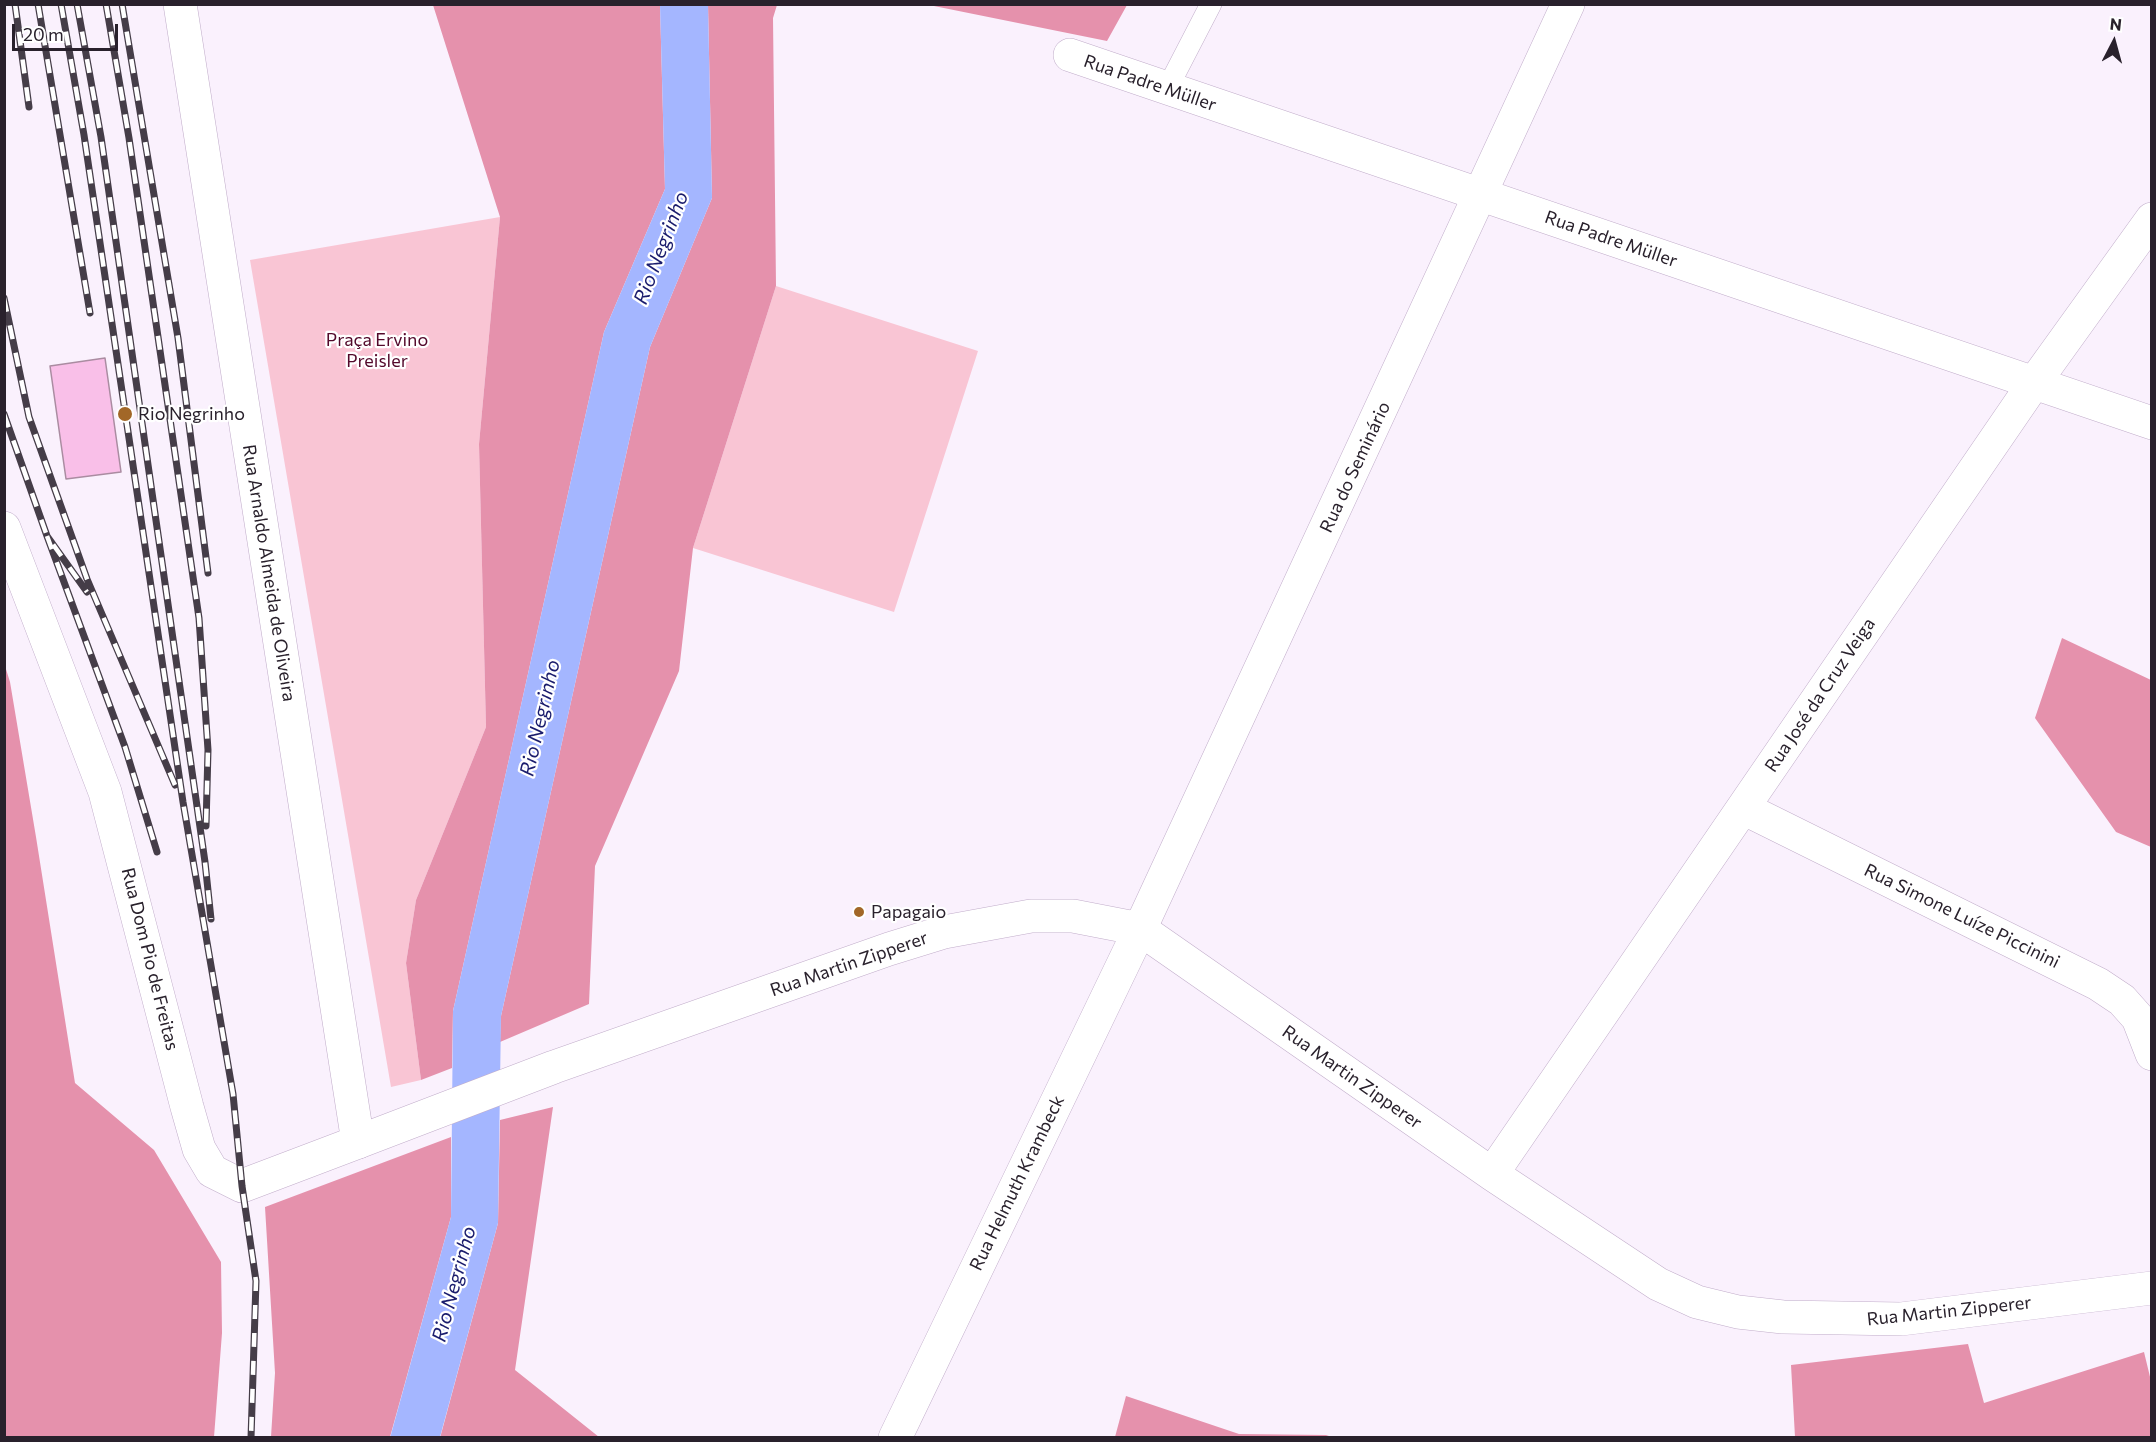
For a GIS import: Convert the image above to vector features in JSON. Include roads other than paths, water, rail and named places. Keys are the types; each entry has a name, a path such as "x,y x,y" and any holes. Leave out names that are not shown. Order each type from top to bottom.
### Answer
{"street":[{"name":"Rua Arnaldo Almeida de Oliveira","path":"180,4 358,1142"},
{"name":"Rua do Seminário","path":"1140,929 1568,4"},
{"name":"Rua Padre Müller","path":"1070,55 2151,423"},
{"name":"Rua José da Cruz Veiga","path":"1492,1174 2034,383 2151,219"},
{"name":"Rua Dom Pio de Freitas","path":"4,528 105,792 187,1107 199,1149 212,1171 242,1186 429,1115"},
{"name":"Rua Simone Luíze Piccinini","path":"1743,808 2098,984 2122,1000 2138,1018 2151,1054"},
{"name":"Rua Martin Zipperer","path":"429,1115 554,1067 889,949 944,932 1031,916 1073,916 1140,929 1492,1174 1658,1284 1697,1302 1738,1312 1793,1318 1901,1319 2151,1288"},
{"name":"Rua Helmuth Krambeck","path":"895,1437 1140,929"}],"lane":[{"path":"1167,88 1211,4"}],"water":[{"path":"660,5 708,5 712,198 650,347 501,1016 498,1223 440,1437 390,1438 451,1217 453,1011 604,332 665,189"}],"railway":[{"path":"15,4 29,107"},
{"path":"38,4 90,313"},
{"path":"61,4 84,135 183,802 233,1094 242,1186 256,1281 251,1438"},
{"path":"77,4 101,137 205,862 211,919"},
{"path":"106,4 129,138 199,618 208,750 206,826"},
{"path":"122,4 178,338 208,573"},
{"path":"4,298 29,417 87,579 175,785"},
{"path":"4,414 47,536 87,592"},
{"path":"47,536 125,747 157,852"}],"place":[{"name":"Rio Negrinho","path":"125,414"},
{"name":"Papagaio","path":"859,912"}],"park label":[{"name":"Praça Ervino Preisler","path":"377,350"}]}
